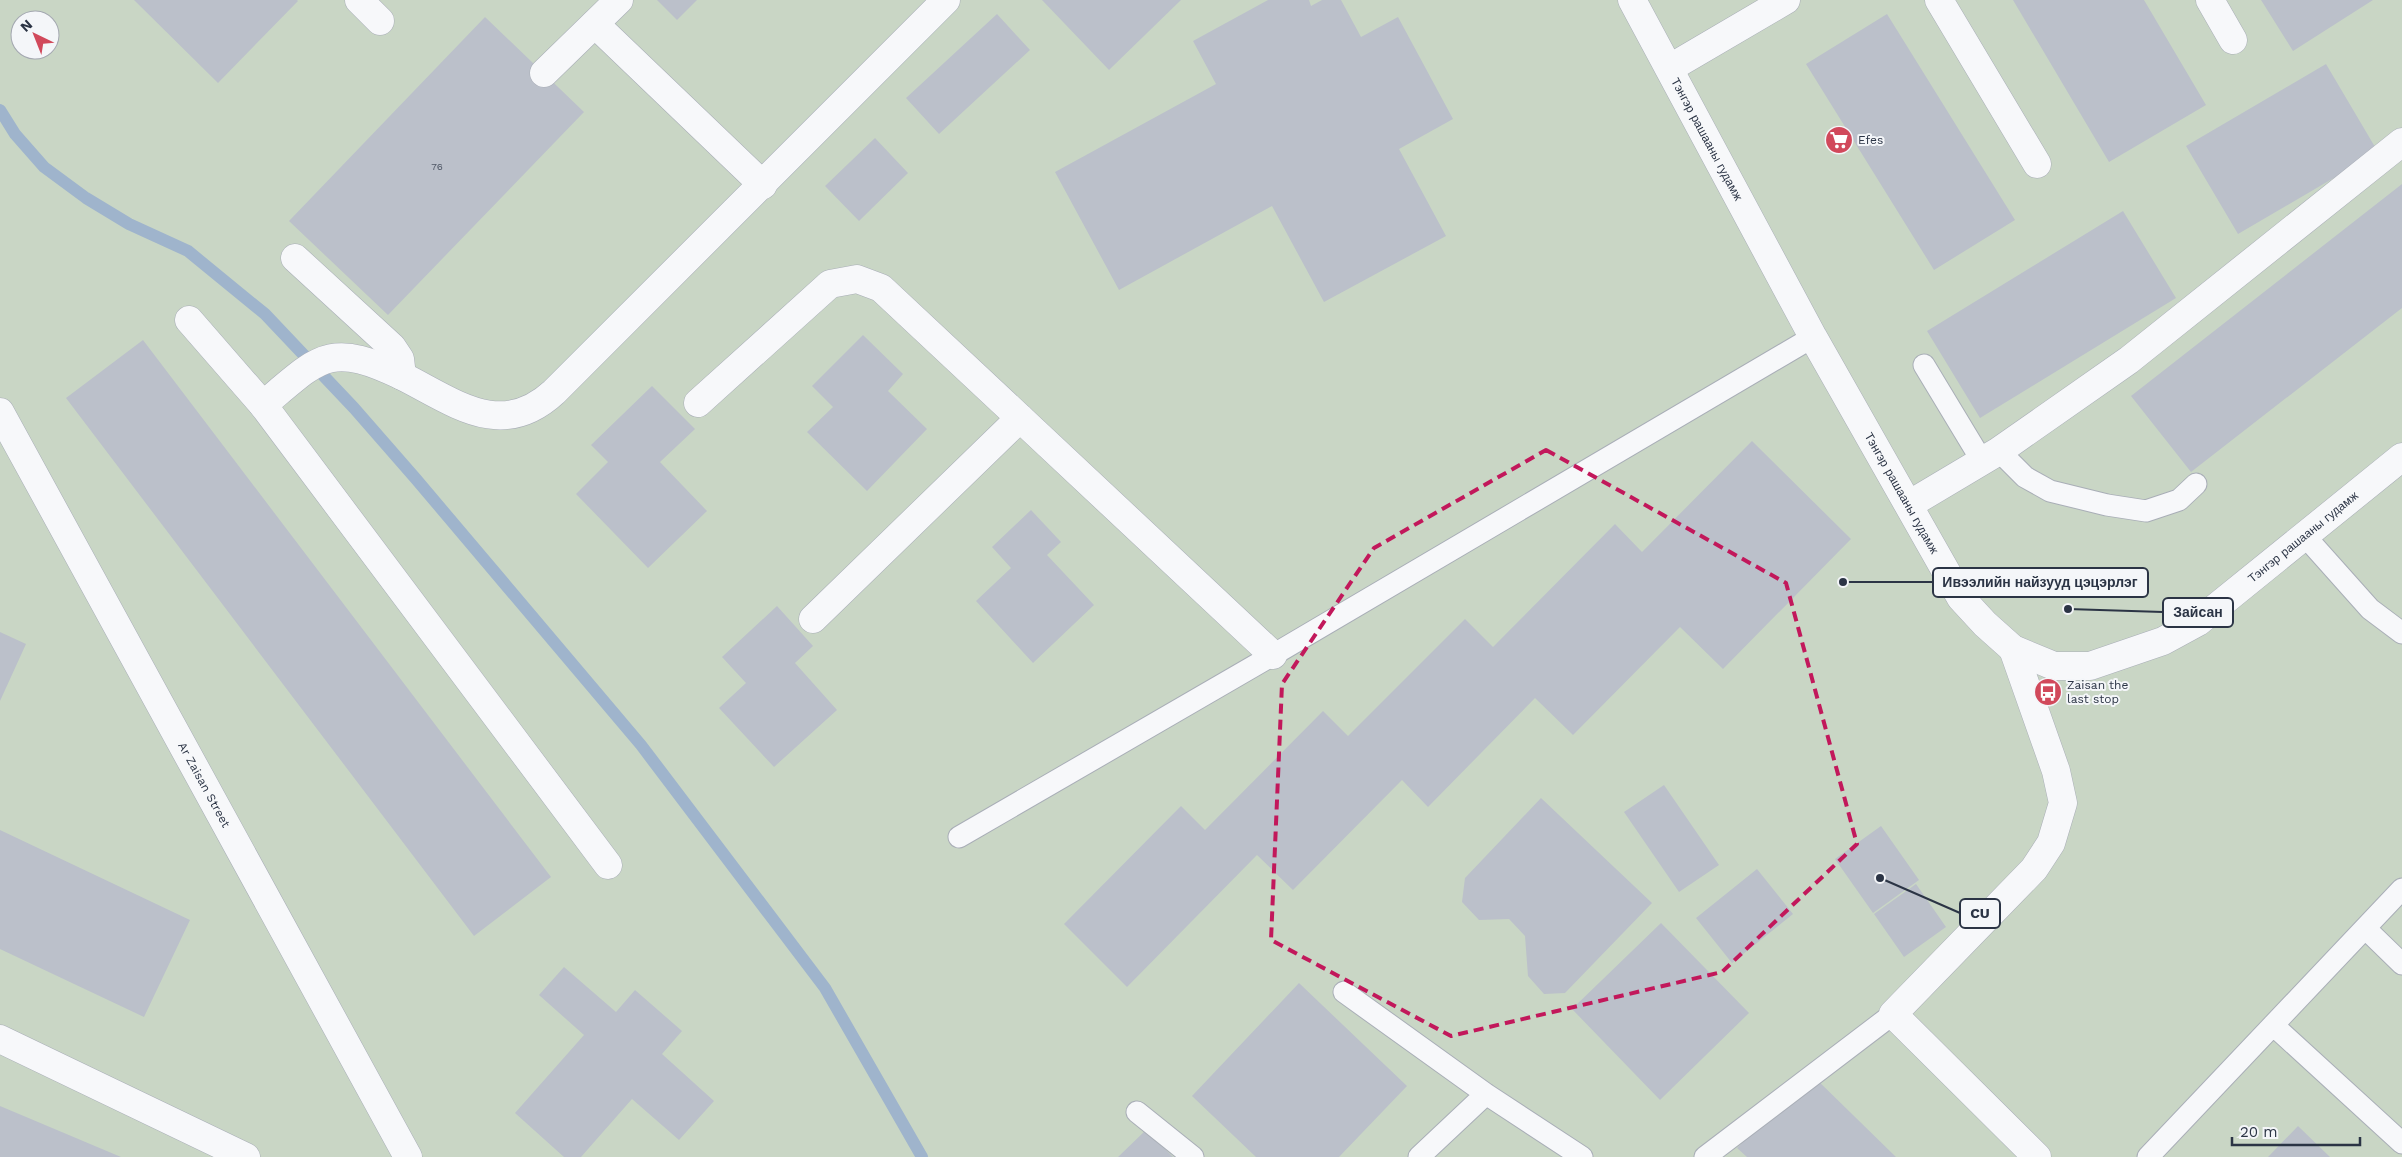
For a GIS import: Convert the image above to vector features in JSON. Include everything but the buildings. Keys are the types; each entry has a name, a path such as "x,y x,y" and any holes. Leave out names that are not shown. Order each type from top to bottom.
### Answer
{"street":[{"path":"359,0 380,21"},
{"path":"544,73 619,0"},
{"path":"263,405 315,362 339,356 375,363 485,416 506,416 538,405 554,392 946,0"},
{"name":"Тэнгэр рашааны гудамж","path":"1632,0 1813,338 1910,504 1961,598 1984,624 2012,649 2054,666 2090,666 2163,641 2198,622 2402,457"},
{"path":"1670,68 1786,0"},
{"path":"1939,0 2037,164"},
{"path":"2210,0 2233,40"},
{"path":"595,24 762,185"},
{"path":"1910,504 1990,456 2130,360 2402,142"},
{"path":"294,258 392,347 400,359 402,376"},
{"path":"698,403 830,284 857,279 881,288 1273,655"},
{"path":"188,320 263,405 608,864"},
{"name":"Ar Zaisan Street","path":"0,412 408,1157"},
{"path":"813,619 1020,418"},
{"path":"2012,649 2056,772 2063,803 2051,842 2034,870 1892,1014 2036,1157"},
{"path":"0,1040 246,1157"}],"lane":[{"path":"959,837 1813,338"},
{"path":"1924,365 1990,456 2050,491 2107,505 2146,511 2179,500 2196,484"},
{"path":"2304,535 2370,609 2402,633"},
{"path":"2148,1157 2402,889"},
{"path":"2365,928 2402,964"},
{"path":"1344,992 1486,1094 1582,1157"},
{"path":"1706,1157 1892,1014"},
{"path":"2274,1025 2402,1143"},
{"path":"1420,1157 1486,1094"},
{"path":"1137,1112 1194,1157"}],"highlighted area":[{"path":"1546,450 1786,583 1857,844 1722,972 1451,1036 1271,940 1282,684 1374,548"}],"green space":[{"path":"0,0 2402,0 2402,1157 0,1157"}],"waterway":[{"path":"0,110 15,134 44,167 86,198 129,224 188,251 265,314 354,408 641,745 825,988 922,1157"}],"place":[{"name":"Efes","path":"1839,140"},
{"name":"Ивээлийн найзууд цэцэрлэг","path":"1843,582"},
{"name":"Зайсан","path":"2068,609"},
{"name":"Zaisan the last stop","path":"2048,692"},
{"name":"CU","path":"1880,878"}]}
